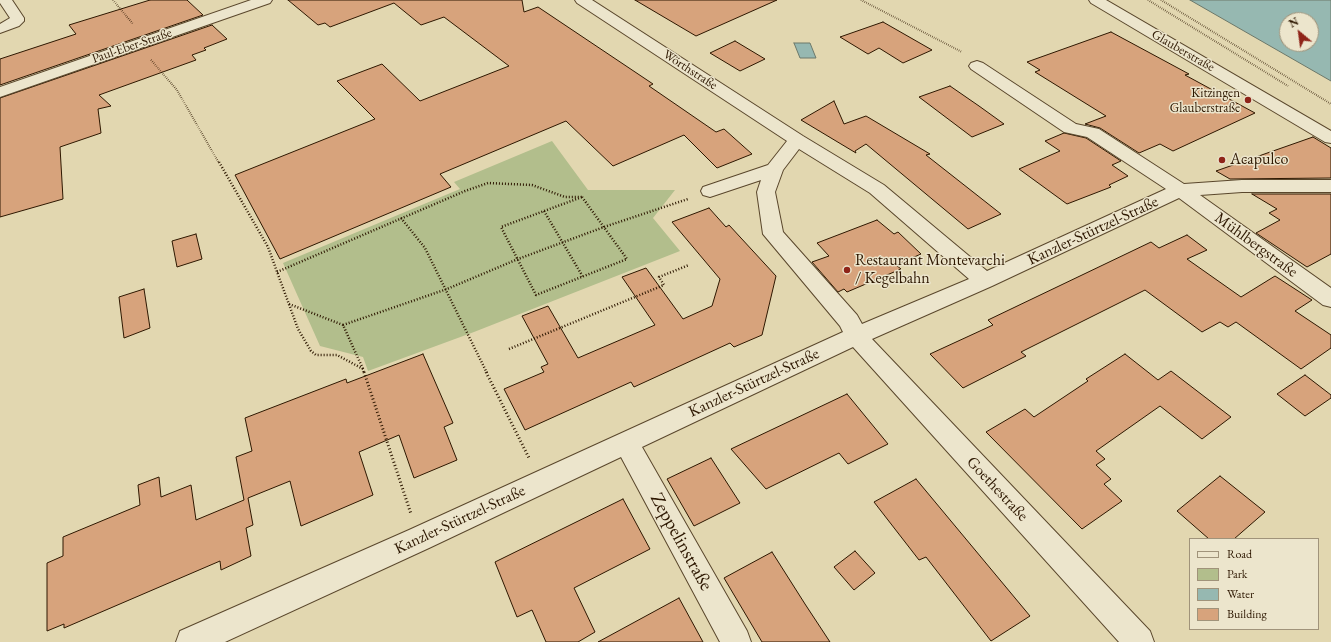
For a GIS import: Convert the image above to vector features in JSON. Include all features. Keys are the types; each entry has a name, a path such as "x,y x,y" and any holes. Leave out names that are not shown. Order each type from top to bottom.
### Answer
{"street":[{"path":"0,28 14,24 17,20 5,0"},
{"name":"Paul-Eber-Straße","path":"0,92 146,40 265,0"},
{"name":"Wörthstraße","path":"582,0 797,140 877,189 986,281"},
{"name":"Glauberstraße","path":"1096,0 1331,138"},
{"name":"Mühlbergstraße","path":"977,66 1070,128 1093,133 1180,190 1331,299"},
{"path":"797,140 774,169 766,192 773,234 849,321 856,336"},
{"path":"710,191 774,169"},
{"name":"Kanzler-Stürtzel-Straße","path":"192,642 419,539 856,336 986,281 1180,190 1242,186 1331,186"},
{"name":"Goethestraße","path":"856,336 1139,642"},
{"name":"Zeppelinstraße","path":"626,443 736,642"}],"path":[{"path":"113,0 146,40 144,51 177,90 268,247 298,329 311,352 316,355 337,355 363,369"},
{"path":"861,0 965,54 977,66"},
{"path":"1148,0 1291,88"},
{"path":"1161,0 1331,104"},
{"path":"277,272 465,191 488,183 532,185 565,197 582,197"},
{"path":"289,304 343,325 447,289 518,259 604,227 710,191"},
{"path":"582,197 627,259 536,295 501,227 582,197"},
{"path":"544,211 583,277"},
{"path":"401,218 426,248 541,482"},
{"path":"509,349 664,285 659,277 689,266"},
{"path":"343,325 363,369 419,539"}],"green space":[{"path":"552,141 588,190 675,190 653,218 680,251 474,332 368,371 363,357 320,346 283,263 460,189 454,182"}],"water":[{"path":"1190,0 1331,0 1331,81 1281,52 1319,52 1319,12 1279,12 1279,51"},
{"path":"794,43 810,43 816,58 800,58"}],"building":[{"path":"150,0 187,0 203,15 0,85 0,59 76,34 69,25"},
{"path":"288,0 522,0 524,12 538,7 653,84 649,86 716,132 724,129 752,154 717,168 684,135 613,166 566,121 440,174 451,187 280,259 235,175 375,119 337,81 382,64 420,101 509,66 444,17 421,25 394,3 330,27 325,23 318,25"},
{"path":"635,0 777,0 696,36"},
{"path":"883,22 932,50 903,63 879,48 868,54 840,37"},
{"path":"212,25 227,39 204,48 206,50 192,55 196,60 99,95 111,106 98,109 101,133 60,147 63,199 0,217 0,98"},
{"path":"1111,32 1189,74 1185,75 1255,113 1173,151 1160,144 1139,153 1100,128 1085,124 1106,116 1035,72 1040,70 1027,62"},
{"path":"735,41 765,59 740,71 710,53"},
{"path":"950,86 1004,124 972,137 919,97"},
{"path":"834,101 844,124 866,116 930,154 926,155 1001,214 968,229 866,144 855,151 856,153 801,120"},
{"path":"1064,133 1086,138 1121,161 1112,165 1128,176 1109,185 1111,187 1067,204 1019,169 1060,151 1045,141"},
{"path":"1313,137 1331,148 1331,178 1230,179 1216,171"},
{"path":"1252,194 1331,194 1331,254 1307,267 1256,233 1280,220 1269,213 1277,209"},
{"path":"709,208 726,227 729,225 776,276 762,335 734,347 730,343 634,387 631,382 525,430 504,389 544,372 541,367 548,364 522,316 548,306 578,358 655,325 622,277 646,268 683,319 712,306 720,279 672,222"},
{"path":"877,220 894,234 898,232 921,254 896,265 901,269 847,292 844,289 838,292 812,262 829,256 817,243"},
{"path":"196,234 202,259 177,267 172,241"},
{"path":"1187,235 1207,250 1187,259 1241,297 1275,276 1312,300 1295,311 1331,335 1331,348 1301,369 1236,322 1228,327 1220,322 1202,332 1145,290 1021,352 1026,356 963,388 930,354 993,325 988,320 1151,242 1159,248"},
{"path":"144,289 150,328 124,338 119,297"},
{"path":"423,354 453,423 444,427 457,460 414,478 399,435 359,452 373,495 301,526 290,481 248,498 253,525 246,528 251,556 221,570 220,561 64,628 64,624 47,631 47,563 63,556 63,537 140,505 138,485 159,477 161,497 191,485 196,520 244,500 236,457 252,451 245,418 346,379 347,383"},
{"path":"1125,354 1158,380 1171,371 1231,417 1202,439 1160,406 1096,451 1105,459 1096,465 1111,479 1104,484 1122,501 1082,529 986,432 1025,409 1034,417 1088,381 1086,379"},
{"path":"1305,375 1331,395 1331,398 1305,416 1277,394"},
{"path":"847,394 888,444 848,464 839,453 766,489 731,449"},
{"path":"711,458 740,503 694,526 667,479"},
{"path":"1220,476 1265,512 1235,538 1208,538 1177,511"},
{"path":"916,479 1030,616 991,641 926,557 919,560 874,502"},
{"path":"623,499 650,549 574,588 595,632 578,642 546,642 532,610 517,617 495,562"},
{"path":"855,551 875,573 854,590 834,567"},
{"path":"772,552 830,642 762,642 724,578"},
{"path":"679,598 703,642 598,642"}],"place":[{"name":"Kitzingen Glauberstraße","path":"1248,100"},
{"name":"Acapulco","path":"1222,160"},
{"name":"Restaurant Montevarchi / Kegelbahn","path":"847,270"}]}
